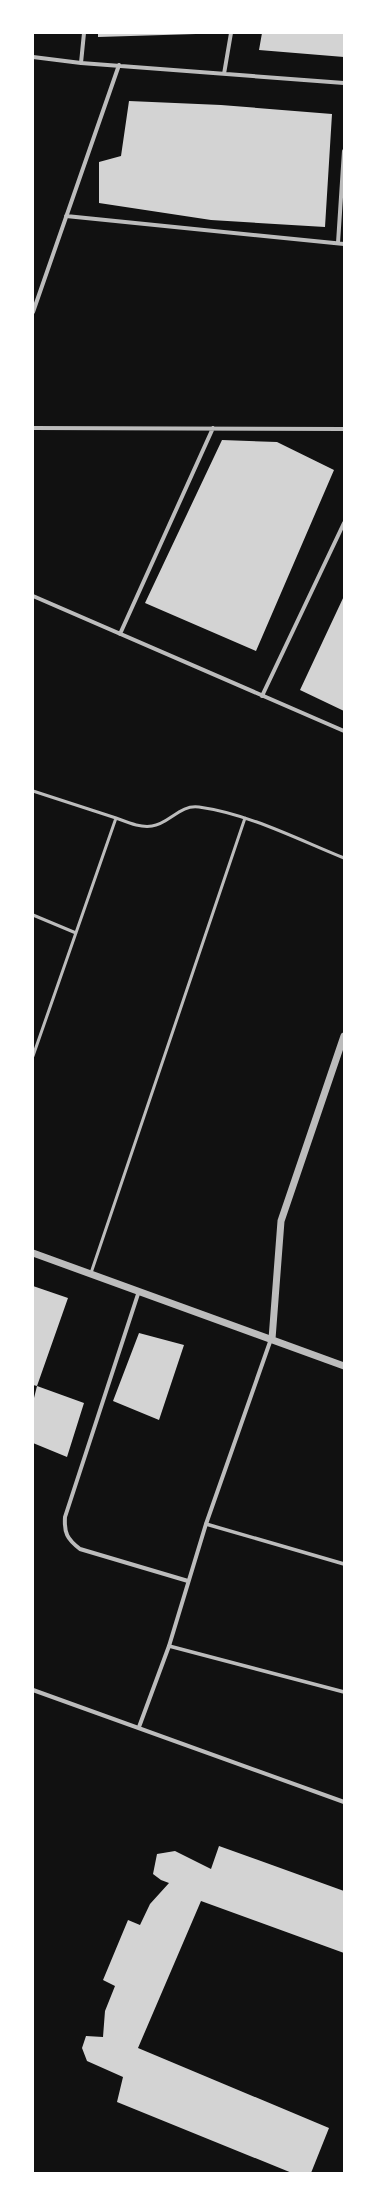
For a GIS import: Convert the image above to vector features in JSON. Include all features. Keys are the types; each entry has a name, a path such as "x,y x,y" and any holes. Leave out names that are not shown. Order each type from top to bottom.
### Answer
{"street":[{"path":"81,63 84,33"},
{"path":"224,74 231,33"},
{"path":"33,57 81,63 344,83"},
{"path":"33,312 119,65"},
{"path":"338,243 344,151"},
{"path":"66,216 344,244"},
{"path":"33,428 344,428"},
{"path":"120,634 213,428"},
{"path":"262,696 344,523"},
{"path":"33,596 344,731"},
{"path":"139,1727 169,1646 206,1524 272,1339 281,1221 344,1036"},
{"path":"33,1253 344,1366"},
{"path":"140,1291 65,1517 64,1533 72,1543 80,1549 188,1581"},
{"path":"206,1524 344,1564"},
{"path":"169,1646 344,1692"},
{"path":"33,1690 344,1802"}],"lane":[{"path":"33,791 139,826 153,826 185,808 198,807 245,818 344,858"},
{"path":"33,1054 116,818"},
{"path":"90,1273 245,818"},
{"path":"33,915 76,933"}],"building":[{"path":"98,33 196,33 196,34 98,37"},
{"path":"262,33 344,33 344,57 259,50"},
{"path":"129,101 221,105 332,114 325,227 211,220 99,203 99,162 121,156"},
{"path":"222,440 277,442 334,470 256,651 145,603"},
{"path":"344,596 344,711 300,690"},
{"path":"33,1286 68,1298 37,1386 33,1385"},
{"path":"139,1333 184,1345 159,1420 113,1401"},
{"path":"37,1386 84,1403 67,1457 33,1443 33,1402"},
{"path":"219,1846 344,1891 344,1953 201,1901 138,2048 329,2128 311,2173 292,2173 117,2102 123,2077 87,2061 82,2048 86,2036 103,2037 105,2011 115,1986 103,1980 128,1920 140,1925 150,1904 169,1883 161,1880 153,1874 157,1854 175,1851 211,1869"}]}
